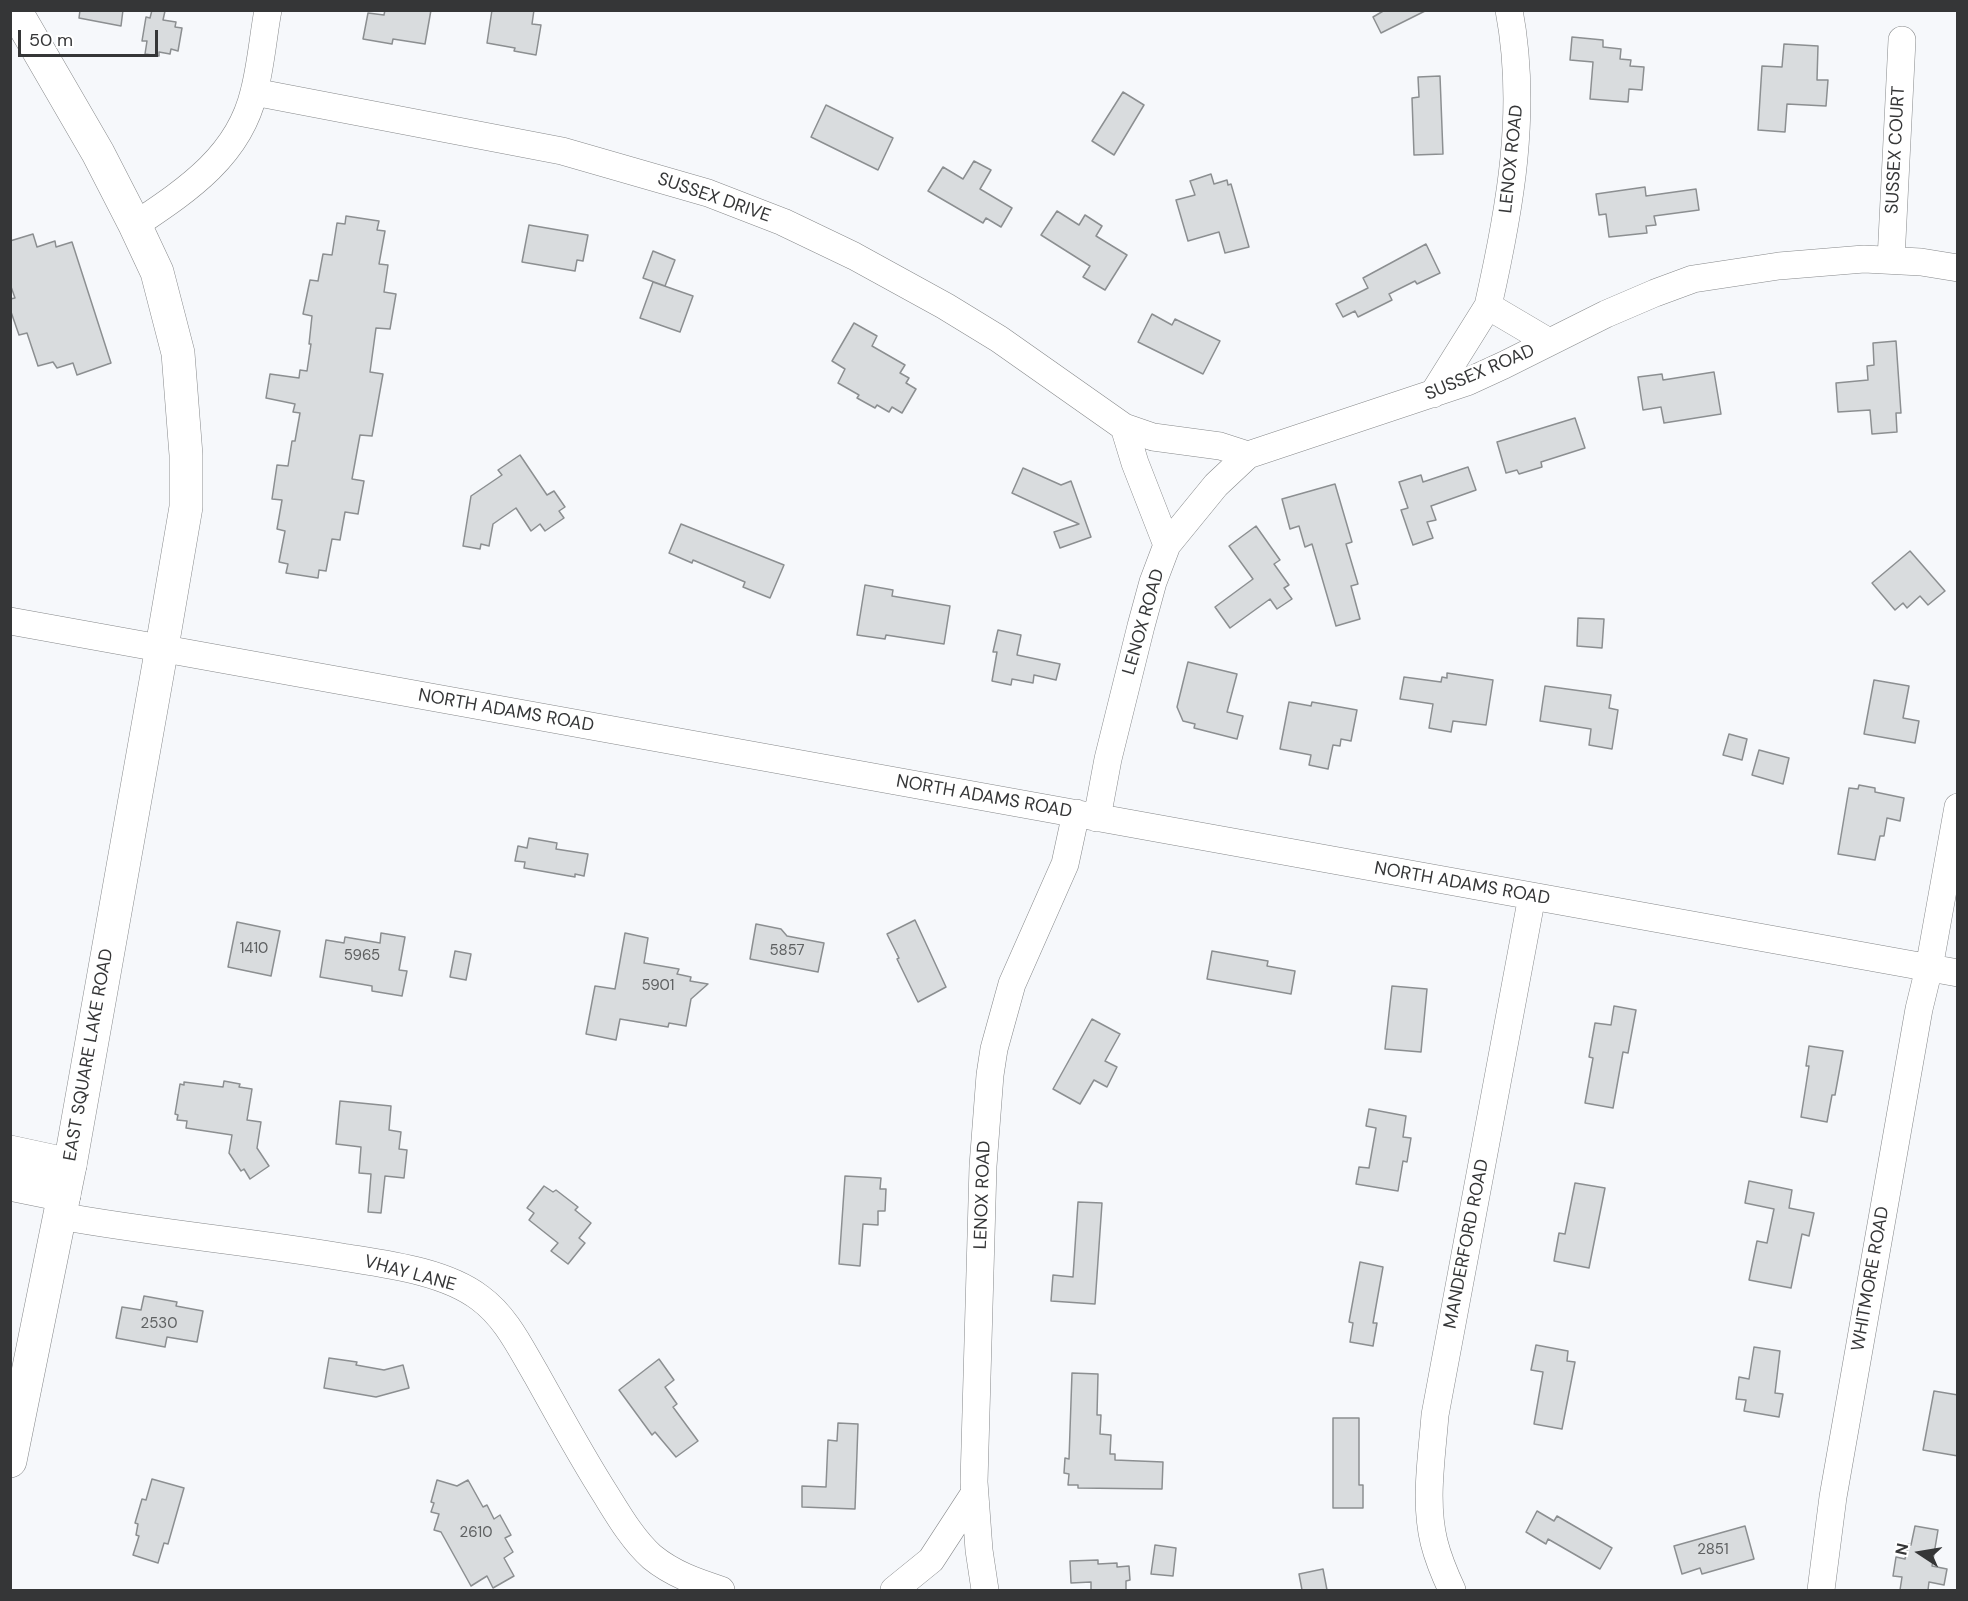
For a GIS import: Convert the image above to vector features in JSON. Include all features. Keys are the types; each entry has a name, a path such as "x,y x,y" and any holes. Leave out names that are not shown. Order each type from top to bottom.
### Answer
{"main road":[{"name":"EAST SQUARE LAKE ROAD","path":"10,1461 64,1192 186,507 185,424 178,353 157,272 98,153 15,10"},
{"path":"10,1152 64,1192"},
{"path":"10,1184 64,1192"}],"street":[{"path":"135,225 194,183 216,163 236,137 254,92 268,10"},
{"name":"LENOX ROAD","path":"1433,394 1488,306 1498,261 1511,190 1518,120 1518,74 1509,10"},
{"name":"SUSSEX COURT","path":"1891,260 1902,40"},
{"name":"SUSSEX DRIVE","path":"254,92 562,151 719,197 783,222 854,256 945,306 999,339 1124,427"},
{"name":"SUSSEX ROAD","path":"1248,455 1433,394 1504,365 1655,292 1693,279 1779,266 1864,259 1958,268"},
{"path":"1488,306 1549,342"},
{"path":"1124,427 1153,437 1220,446 1248,455"},
{"path":"1124,427 1135,463 1167,545"},
{"name":"LENOX ROAD","path":"985,1590 974,1494 983,1166 990,1075 997,1037 1012,984 1086,816 1108,759 1153,582 1167,545 1216,485 1248,455"},
{"name":"NORTH ADAMS ROAD","path":"10,621 1958,973"},
{"name":"WHITMORE ROAD","path":"1821,1590 1833,1497 1919,1009 1929,968 1958,807"},
{"name":"MANDERFORD ROAD","path":"1452,1590 1434,1541 1430,1514 1435,1415 1532,896"},
{"name":"VHAY LANE","path":"64,1192 129,1229 267,1245 368,1261 449,1281 479,1296 505,1323 592,1473 633,1535 651,1555 668,1568 691,1580 721,1590"},
{"path":"894,1590 930,1560 974,1494"}],"building":[{"path":"80,10 123,10 121,26 79,18"},
{"path":"152,10 165,11 163,20 176,22 175,27 182,28 178,51 171,49 170,54 159,52 159,56 145,54 147,41 142,41 146,17 150,18"},
{"path":"385,10 431,10 425,44 393,39 392,44 363,39 368,13 384,15"},
{"path":"492,10 534,10 532,24 541,25 536,55 514,51 515,48 487,43"},
{"path":"1385,10 1427,10 1381,33 1373,17"},
{"path":"1572,37 1603,40 1603,47 1621,49 1620,59 1631,60 1630,66 1644,67 1642,90 1629,89 1628,102 1590,99 1593,62 1570,60"},
{"path":"1784,44 1818,46 1817,80 1828,80 1826,106 1787,104 1785,132 1758,130 1762,66 1782,67"},
{"path":"1440,76 1443,154 1414,155 1412,98 1419,97 1418,77"},
{"path":"1123,92 1144,105 1114,155 1092,141"},
{"path":"826,105 893,138 878,170 811,137"},
{"path":"974,161 991,170 980,189 1012,208 1001,227 986,218 983,223 928,191 943,167 963,179"},
{"path":"1211,174 1214,184 1227,180 1228,185 1231,184 1249,247 1225,253 1219,232 1188,241 1176,200 1195,195 1190,181"},
{"path":"1645,187 1646,196 1696,189 1699,210 1654,216 1656,225 1646,226 1647,233 1609,237 1606,214 1599,215 1596,194"},
{"path":"1057,211 1079,225 1085,215 1102,226 1096,236 1127,255 1105,290 1083,277 1090,266 1041,235"},
{"path":"346,216 379,221 377,230 385,231 379,264 388,265 384,292 396,294 390,329 376,328 370,372 383,374 372,436 360,435 352,479 364,481 358,514 345,512 340,540 332,539 326,571 319,570 318,578 286,573 288,564 279,562 285,531 277,529 282,500 272,499 277,465 288,466 300,413 293,412 295,404 266,398 270,374 299,378 300,370 307,371 312,316 303,314 310,280 318,281 323,254 332,255 337,223 345,224"},
{"path":"529,225 588,235 583,261 577,260 575,271 522,262"},
{"path":"33,234 37,247 55,241 56,247 72,242 111,363 77,375 73,363 57,368 53,362 38,366 27,333 19,335 10,309 10,299 15,298 10,284 10,241"},
{"path":"1426,244 1440,273 1417,284 1415,281 1389,294 1392,300 1358,317 1355,311 1343,317 1336,304 1368,288 1363,278"},
{"path":"653,251 675,260 665,286 643,278"},
{"path":"653,282 693,296 680,332 640,318"},
{"path":"1152,314 1172,325 1175,319 1220,341 1203,374 1138,342"},
{"path":"854,323 877,336 872,346 905,365 900,373 909,378 906,383 916,389 902,413 892,407 889,412 877,405 875,408 857,398 859,395 838,383 845,369 832,361"},
{"path":"1896,341 1901,413 1896,413 1897,432 1872,434 1870,410 1838,412 1836,383 1868,380 1867,366 1874,365 1873,343"},
{"path":"1714,372 1721,414 1664,423 1661,407 1643,410 1638,377 1662,374 1663,380"},
{"path":"1575,418 1585,448 1541,462 1542,467 1519,474 1517,470 1506,473 1497,442"},
{"path":"520,455 547,495 554,491 565,507 559,511 564,518 545,531 540,524 531,531 516,508 493,524 489,546 481,544 480,549 463,546 471,496 502,475 498,470"},
{"path":"1468,467 1476,490 1431,506 1436,520 1427,522 1433,538 1413,545 1401,510 1408,508 1399,482 1421,475 1423,482"},
{"path":"1023,468 1061,485 1071,481 1091,537 1060,548 1054,532 1079,524 1012,493"},
{"path":"1335,484 1352,542 1346,544 1358,584 1351,586 1360,619 1336,626 1312,544 1305,547 1299,526 1290,529 1282,499"},
{"path":"681,524 784,565 770,598 743,587 745,582 693,560 692,563 669,553"},
{"path":"1256,526 1280,560 1274,564 1289,585 1284,588 1292,599 1277,609 1270,599 1230,628 1215,607 1253,579 1229,546"},
{"path":"1910,551 1945,591 1928,605 1920,596 1907,608 1903,603 1895,610 1872,583"},
{"path":"865,585 893,590 892,596 950,606 944,644 886,635 885,639 857,635"},
{"path":"1578,618 1604,619 1602,648 1577,646"},
{"path":"998,630 1021,635 1017,655 1060,664 1056,680 1034,675 1033,683 1012,679 1011,685 992,681 997,652 993,652"},
{"path":"1188,662 1237,674 1227,712 1243,716 1237,739 1194,728 1195,724 1183,721 1177,707"},
{"path":"1447,673 1493,680 1486,725 1453,721 1451,732 1429,728 1433,704 1400,699 1404,677 1441,682 1442,677 1447,678"},
{"path":"1874,680 1909,686 1903,718 1919,721 1915,743 1864,734"},
{"path":"1545,686 1611,695 1609,708 1618,710 1612,749 1589,745 1591,729 1540,721"},
{"path":"1289,702 1311,706 1312,702 1357,710 1351,741 1341,739 1340,746 1333,745 1328,769 1309,765 1311,755 1280,749"},
{"path":"1729,734 1747,739 1742,760 1723,755"},
{"path":"1759,750 1789,758 1783,784 1752,775"},
{"path":"1859,785 1875,788 1875,792 1904,798 1900,821 1887,818 1884,836 1880,836 1875,860 1838,854 1849,788 1858,789"},
{"path":"529,838 557,843 556,849 588,854 584,876 575,874 575,877 524,868 525,862 515,861 518,846 527,848"},
{"path":"915,920 946,987 918,1002 887,934"},
{"path":"237,922 280,931 271,976 228,967"},
{"path":"756,924 781,929 787,936 824,943 818,972 750,959"},
{"path":"381,933 405,937 399,970 407,971 402,996 372,991 372,986 320,977 326,940 344,943 345,937 380,943"},
{"path":"625,933 648,938 644,963 679,969 677,974 691,977 690,981 708,984 691,999 686,1026 669,1023 668,1027 620,1019 616,1040 586,1034 595,986 615,989"},
{"path":"455,951 471,954 466,980 450,977"},
{"path":"1212,951 1268,961 1267,966 1295,971 1291,994 1207,979"},
{"path":"1392,986 1427,989 1421,1052 1385,1049"},
{"path":"1614,1006 1636,1010 1628,1053 1623,1052 1613,1108 1585,1103 1593,1058 1589,1057 1595,1023 1611,1025"},
{"path":"1092,1019 1120,1034 1105,1061 1117,1067 1107,1087 1094,1080 1080,1104 1053,1089"},
{"path":"1809,1046 1843,1051 1835,1095 1832,1095 1827,1122 1801,1117 1809,1066 1806,1066"},
{"path":"224,1081 252,1089 247,1120 261,1122 257,1148 269,1166 250,1179 244,1169 241,1171 229,1153 232,1135 186,1128 187,1121 177,1120 178,1115 175,1114 180,1084 184,1085 184,1082 223,1087"},
{"path":"340,1101 391,1106 389,1130 401,1132 399,1149 407,1150 404,1178 385,1176 381,1213 368,1212 371,1174 359,1173 361,1147 336,1144"},
{"path":"1369,1109 1406,1116 1403,1137 1411,1138 1407,1162 1403,1161 1398,1191 1356,1184 1359,1167 1369,1168 1376,1128 1366,1126"},
{"path":"845,1176 881,1178 880,1189 886,1189 885,1211 878,1211 878,1225 863,1224 860,1266 839,1264"},
{"path":"1749,1181 1792,1190 1789,1208 1814,1213 1809,1236 1802,1234 1791,1288 1749,1280 1757,1241 1767,1243 1774,1209 1745,1203"},
{"path":"1575,1183 1605,1188 1589,1268 1554,1261 1559,1233 1565,1234"},
{"path":"544,1186 553,1192 556,1190 578,1207 575,1210 591,1223 579,1238 585,1243 568,1264 551,1251 558,1243 529,1220 534,1213 527,1208"},
{"path":"1078,1202 1102,1203 1095,1304 1051,1301 1053,1275 1073,1277"},
{"path":"1360,1262 1383,1267 1373,1323 1377,1323 1373,1346 1350,1342 1353,1323 1349,1322"},
{"path":"144,1296 177,1302 176,1306 203,1311 197,1342 167,1337 165,1347 116,1338 122,1307 141,1310"},
{"path":"1536,1345 1568,1351 1567,1361 1575,1362 1562,1429 1534,1424 1543,1372 1531,1370"},
{"path":"1754,1347 1780,1351 1775,1393 1783,1394 1779,1417 1744,1411 1746,1400 1736,1399 1739,1377 1749,1379"},
{"path":"329,1358 357,1362 356,1365 384,1370 403,1365 409,1388 376,1397 324,1388"},
{"path":"659,1359 674,1380 665,1387 677,1404 673,1407 698,1441 676,1457 655,1432 652,1435 619,1390"},
{"path":"1072,1373 1098,1374 1097,1415 1101,1415 1100,1434 1111,1435 1110,1454 1115,1454 1115,1460 1163,1462 1162,1489 1078,1488 1078,1485 1068,1485 1069,1474 1064,1473 1065,1458 1069,1459"},
{"path":"1934,1391 1958,1395 1958,1456 1923,1450"},
{"path":"1333,1418 1359,1418 1359,1485 1363,1485 1363,1508 1333,1508"},
{"path":"838,1423 858,1424 855,1509 802,1507 802,1486 826,1487 828,1440 837,1441"},
{"path":"152,1479 184,1488 168,1544 164,1543 158,1563 133,1555 139,1536 136,1535 138,1524 135,1523 142,1499 146,1500"},
{"path":"437,1480 457,1486 468,1480 483,1507 487,1505 494,1519 500,1515 511,1535 505,1538 513,1552 504,1558 514,1576 493,1588 487,1576 471,1586 441,1532 434,1530 439,1514 431,1512 434,1503 431,1502"},
{"path":"1537,1511 1554,1521 1557,1516 1612,1548 1600,1569 1548,1539 1546,1544 1526,1532"},
{"path":"1745,1526 1754,1559 1702,1574 1700,1568 1682,1574 1674,1546"},
{"path":"1915,1526 1938,1530 1932,1566 1947,1569 1944,1585 1929,1582 1928,1590 1900,1590 1902,1577 1893,1576 1896,1557 1905,1559"},
{"path":"1155,1545 1176,1548 1173,1576 1151,1574"},
{"path":"1098,1560 1098,1564 1117,1563 1117,1567 1129,1566 1130,1580 1126,1581 1126,1590 1091,1590 1091,1582 1071,1583 1070,1561"},
{"path":"1323,1569 1327,1590 1302,1590 1299,1574"}]}
